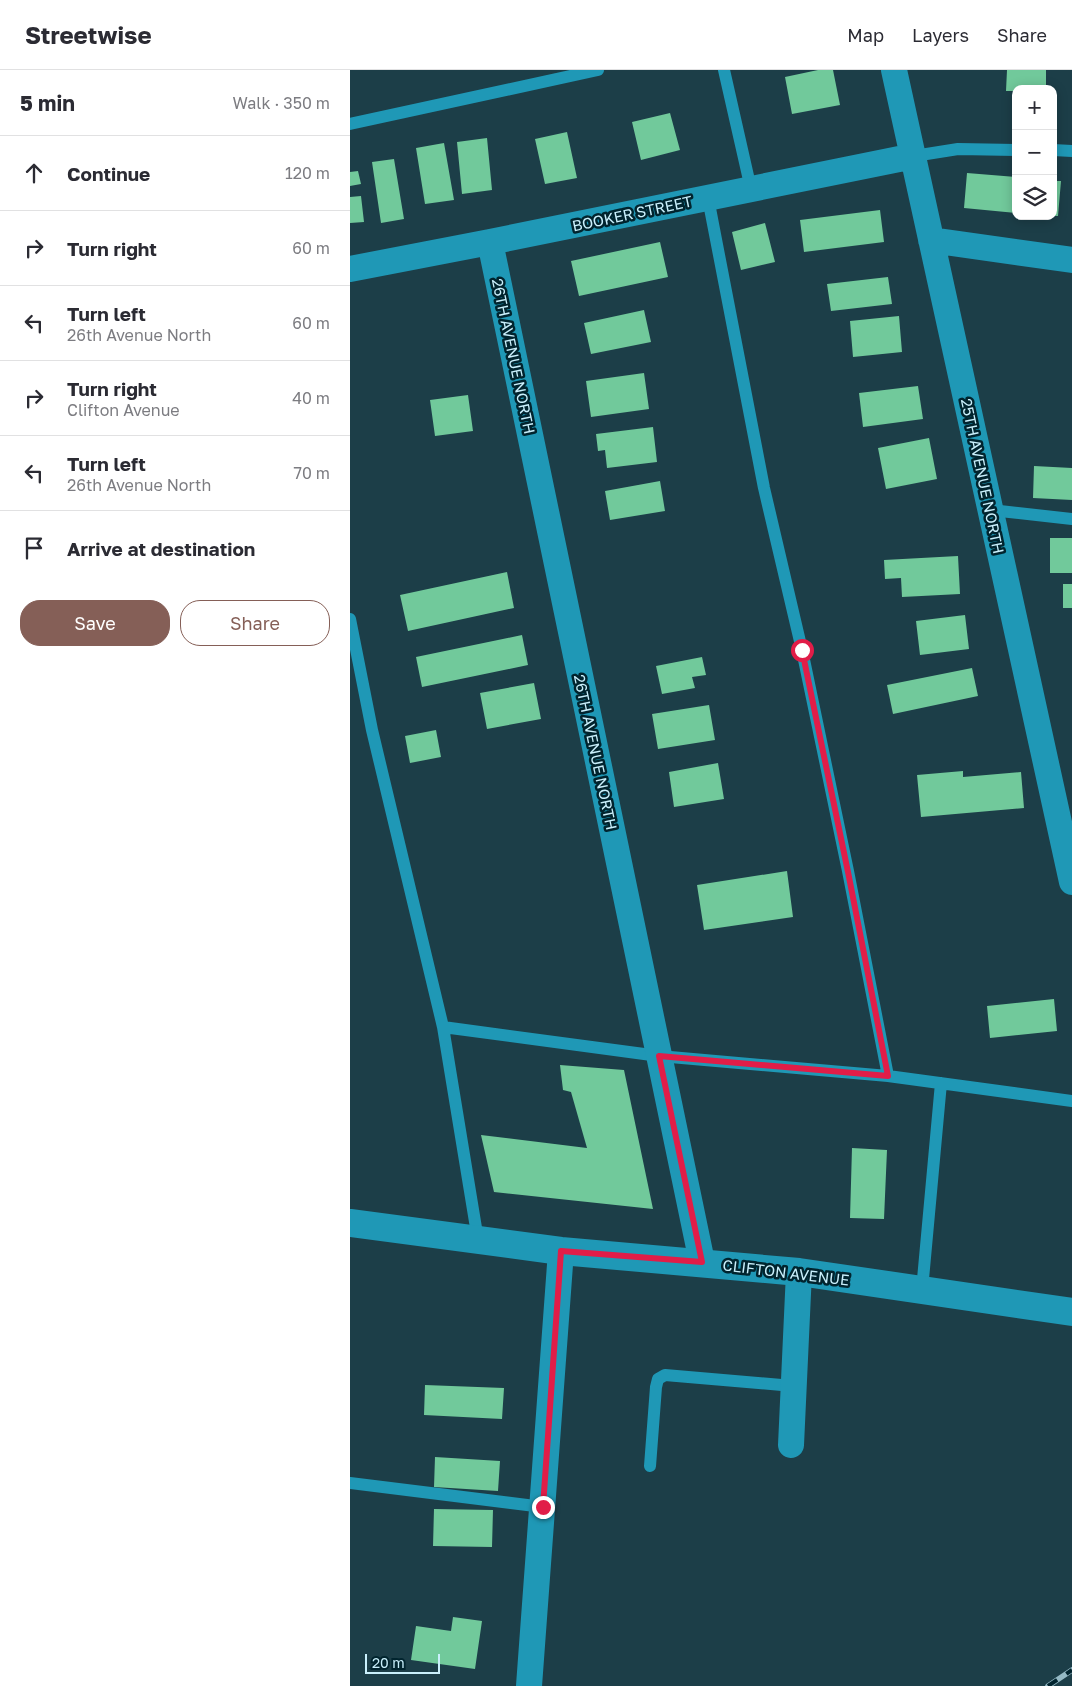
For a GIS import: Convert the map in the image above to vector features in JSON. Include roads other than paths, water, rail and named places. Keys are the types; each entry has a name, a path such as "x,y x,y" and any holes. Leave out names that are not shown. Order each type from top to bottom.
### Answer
{"street":[{"name":"25TH AVENUE NORTH","path":"894,70 991,510 1062,790 1072,882"},
{"name":"BOOKER STREET","path":"350,269 914,156"},
{"path":"931,240 1072,260"},
{"name":"26TH AVENUE NORTH","path":"490,242 702,1262"},
{"name":"CLIFTON AVENUE","path":"350,1223 561,1251 799,1272 1072,1312"},
{"path":"530,1686 561,1251"},
{"path":"791,1445 799,1272"}],"lane":[{"path":"350,124 598,70"},
{"path":"724,70 751,189"},
{"path":"914,156 958,149 1012,150"},
{"path":"1057,150 1072,150"},
{"path":"708,198 764,488 808,679 888,1076"},
{"path":"991,510 1072,519"},
{"path":"350,619 372,730 443,1027 478,1240"},
{"path":"443,1027 659,1056 888,1076 1072,1101"},
{"path":"922,1290 941,1083"},
{"path":"650,1466 658,1379 665,1376 793,1386"},
{"path":"350,1482 543,1507"}],"railway":[{"path":"1048,1686 1072,1670"}]}
